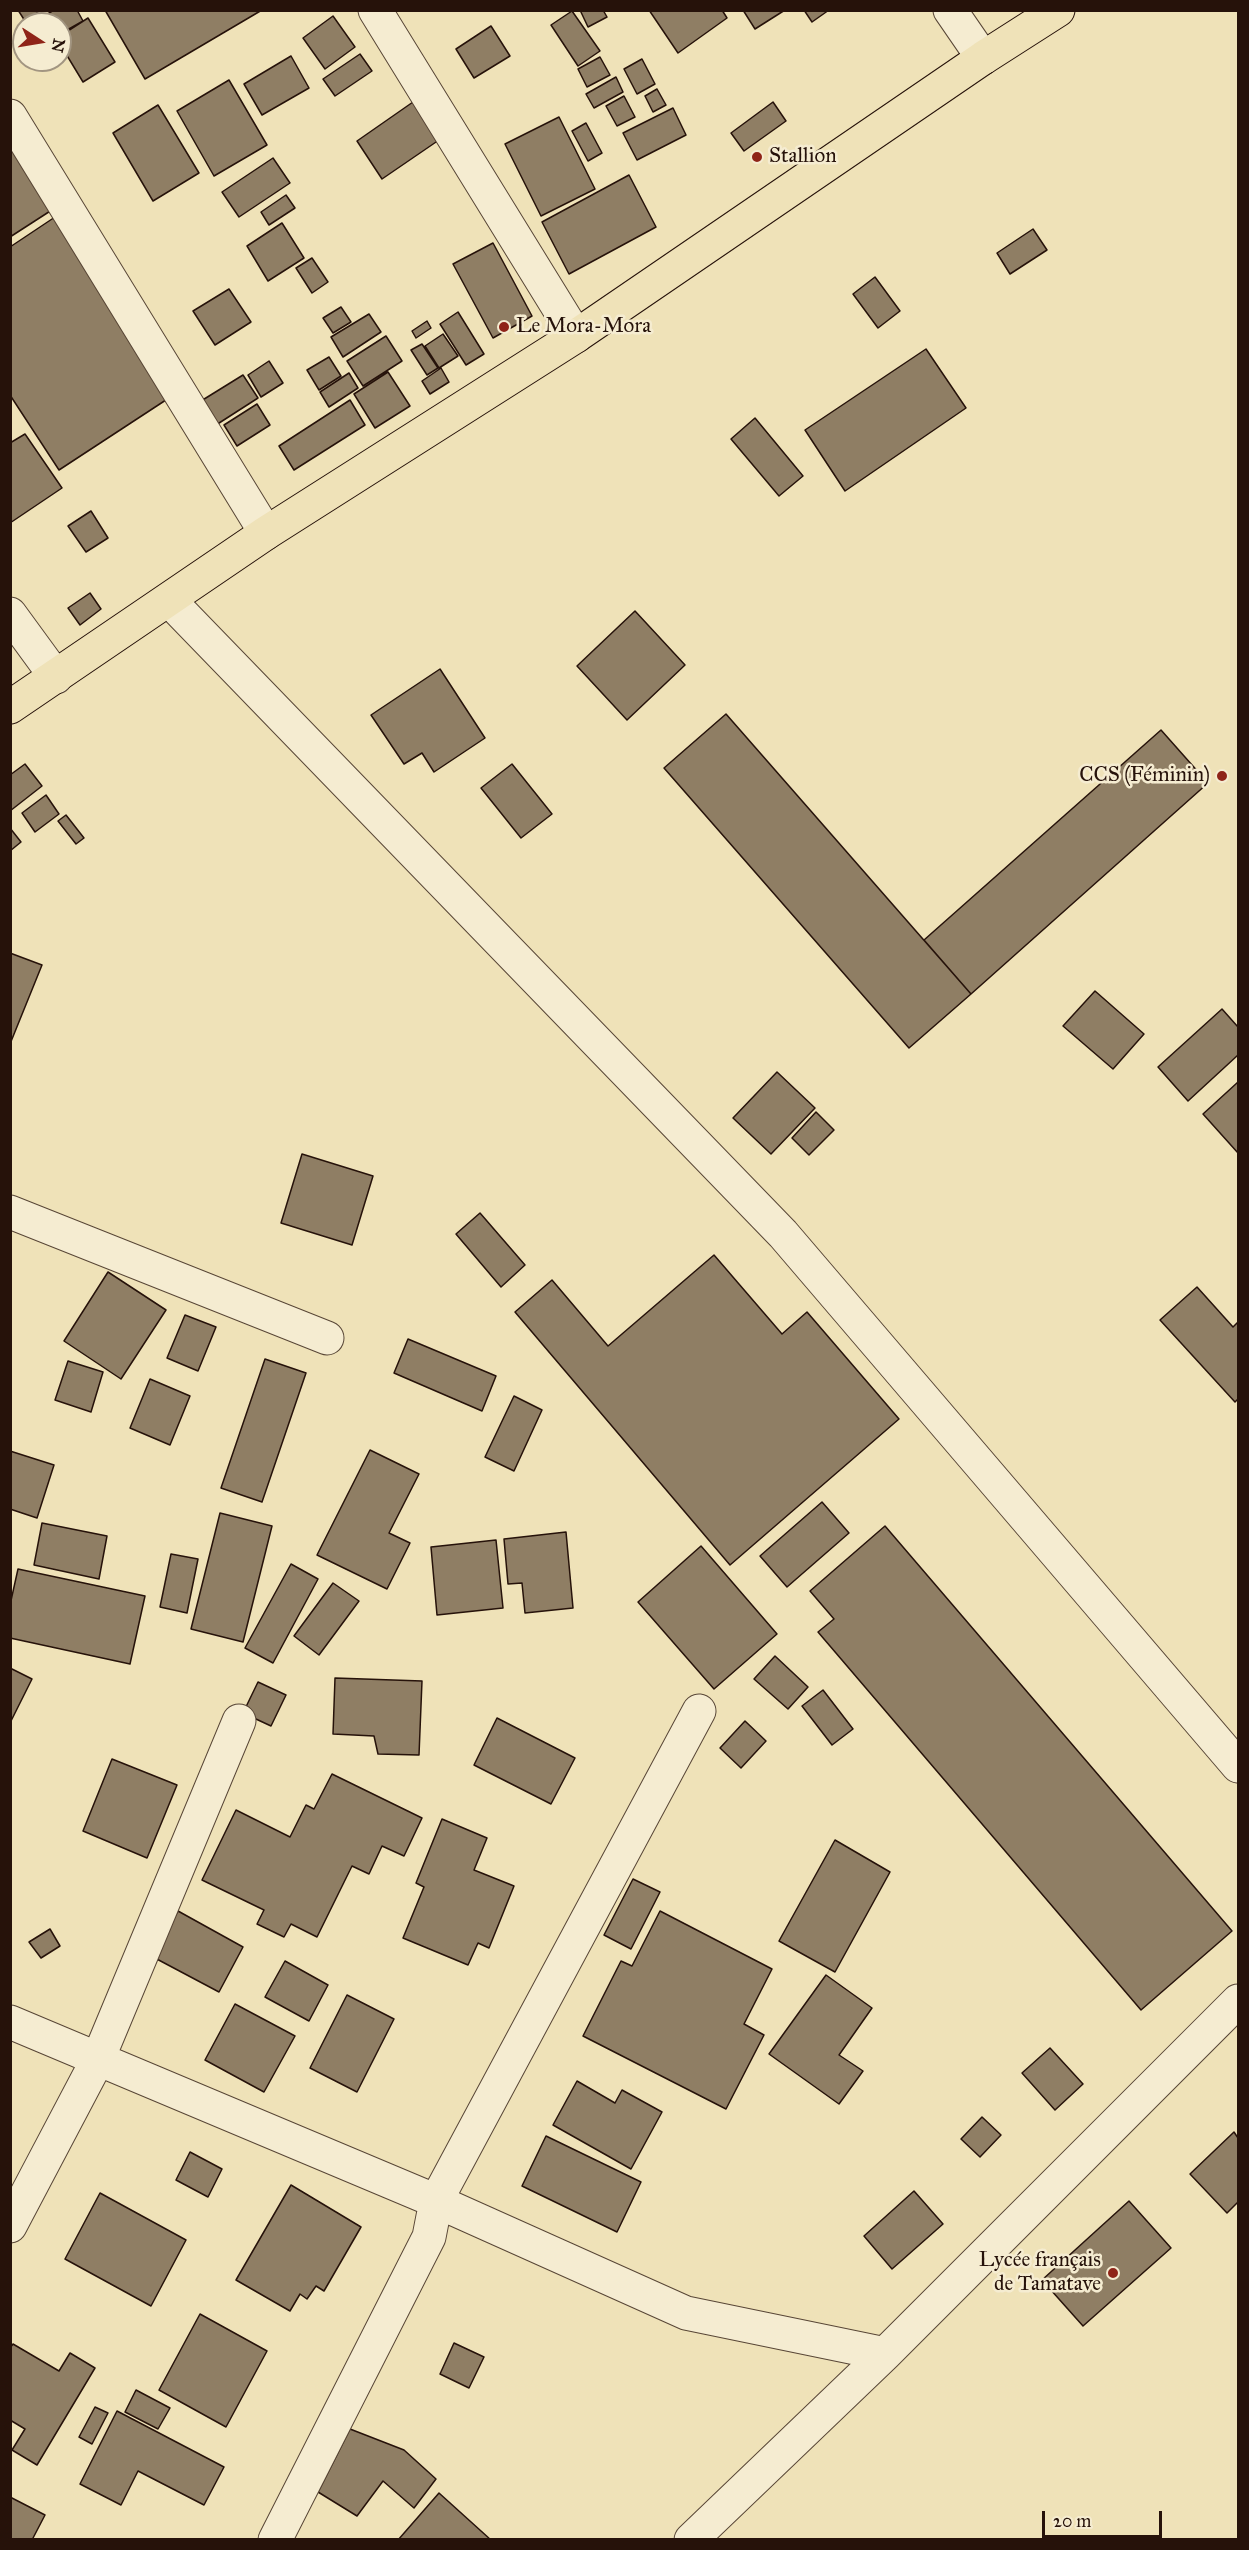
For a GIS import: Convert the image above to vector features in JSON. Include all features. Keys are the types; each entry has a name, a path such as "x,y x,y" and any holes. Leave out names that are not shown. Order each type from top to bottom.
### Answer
{"main road":[{"path":"10,707 266,533 576,336 983,58 1058,10"}],"street":[{"path":"375,10 576,336"},
{"path":"950,10 983,58"},
{"path":"10,116 266,533"},
{"path":"169,600 783,1234 1239,1766"},
{"path":"10,614 56,677"},
{"path":"10,1212 327,1338"},
{"path":"275,2540 429,2237 436,2201 699,1711"},
{"path":"10,2226 98,2059 239,1722"},
{"path":"691,2540 885,2354 1239,2001"},
{"path":"10,2022 436,2201 686,2313 885,2354"}],"building":[{"path":"18,10 41,10 38,12 19,12"},
{"path":"77,10 83,21 72,27 72,12 51,12"},
{"path":"105,10 262,10 145,79"},
{"path":"580,10 603,10 607,17 588,27"},
{"path":"649,10 722,10 727,18 678,53"},
{"path":"743,10 785,10 755,29"},
{"path":"804,10 829,10 812,22"},
{"path":"572,11 600,51 578,66 551,25"},
{"path":"333,16 355,47 325,69 303,38"},
{"path":"88,18 115,62 83,82 72,64 72,28"},
{"path":"491,26 510,56 474,78 456,49"},
{"path":"360,54 372,71 335,96 323,79"},
{"path":"291,56 309,88 262,115 244,84"},
{"path":"600,57 610,75 587,87 578,69"},
{"path":"642,59 655,84 637,94 624,69"},
{"path":"616,77 623,92 594,108 586,94"},
{"path":"229,80 267,145 214,176 177,111"},
{"path":"657,89 666,105 653,112 645,96"},
{"path":"624,96 635,117 617,126 606,106"},
{"path":"413,102 439,140 382,179 357,141"},
{"path":"773,102 786,121 744,151 731,133"},
{"path":"158,105 199,173 153,201 113,133"},
{"path":"673,108 686,135 637,160 623,133"},
{"path":"559,117 595,189 541,216 505,144"},
{"path":"586,123 602,153 588,161 572,131"},
{"path":"10,130 58,206 10,237"},
{"path":"273,158 290,183 239,217 222,192"},
{"path":"629,175 656,227 569,274 542,222"},
{"path":"286,195 295,208 269,225 261,212"},
{"path":"55,217 172,396 59,470 10,395 10,247"},
{"path":"282,223 304,258 268,281 247,246"},
{"path":"1033,229 1047,250 1010,274 997,253"},
{"path":"493,243 532,316 493,338 453,264"},
{"path":"312,258 328,282 312,293 296,268"},
{"path":"875,277 900,311 878,328 853,294"},
{"path":"229,289 251,322 215,345 193,311"},
{"path":"341,307 351,322 333,333 323,318"},
{"path":"458,312 484,354 466,365 440,324"},
{"path":"369,314 381,332 343,357 331,337"},
{"path":"427,321 431,328 416,338 412,331"},
{"path":"443,334 458,356 439,368 425,346"},
{"path":"386,336 402,361 363,386 347,361"},
{"path":"422,344 438,368 427,375 411,350"},
{"path":"926,349 966,408 845,491 805,430"},
{"path":"329,357 341,376 319,390 307,370"},
{"path":"269,361 283,383 261,397 248,375"},
{"path":"441,368 449,382 430,394 422,381"},
{"path":"388,372 410,406 375,428 354,394"},
{"path":"349,373 358,388 329,407 320,392"},
{"path":"243,375 258,398 216,425 201,401"},
{"path":"350,400 365,425 294,470 279,446"},
{"path":"257,404 270,425 237,446 224,425"},
{"path":"755,418 803,476 779,496 731,439"},
{"path":"25,434 62,488 10,523 10,443"},
{"path":"91,511 108,538 86,552 68,526"},
{"path":"90,593 101,609 80,625 68,608"},
{"path":"635,611 685,665 627,720 577,666"},
{"path":"440,669 485,738 434,772 422,753 404,764 371,715"},
{"path":"726,714 971,994 909,1048 664,768"},
{"path":"1161,730 1208,783 971,994 924,940"},
{"path":"25,764 42,786 10,811 10,775"},
{"path":"512,764 552,814 521,838 481,788"},
{"path":"46,795 59,814 35,832 22,813"},
{"path":"66,815 84,838 76,844 58,821"},
{"path":"10,828 21,842 10,851"},
{"path":"10,953 42,965 10,1044"},
{"path":"1095,991 1144,1034 1113,1069 1063,1026"},
{"path":"1222,1009 1238,1027 1238,1055 1188,1101 1158,1067"},
{"path":"777,1072 815,1108 771,1154 733,1118"},
{"path":"1238,1082 1238,1153 1203,1114"},
{"path":"816,1112 834,1130 809,1155 792,1138"},
{"path":"302,1154 373,1176 352,1245 281,1223"},
{"path":"480,1213 525,1265 501,1287 456,1234"},
{"path":"714,1255 782,1334 807,1312 899,1419 730,1565 515,1312 552,1280 608,1346"},
{"path":"108,1272 166,1310 121,1379 64,1341"},
{"path":"1197,1287 1233,1327 1238,1322 1238,1399 1235,1402 1160,1320"},
{"path":"185,1315 216,1327 198,1371 167,1358"},
{"path":"408,1339 496,1376 482,1411 394,1373"},
{"path":"265,1359 306,1373 262,1502 221,1488"},
{"path":"68,1361 103,1372 91,1412 55,1400"},
{"path":"150,1379 190,1396 170,1445 130,1428"},
{"path":"514,1396 542,1410 514,1471 485,1457"},
{"path":"370,1450 419,1474 389,1533 410,1543 387,1589 317,1555"},
{"path":"10,1451 54,1465 37,1518 10,1509"},
{"path":"822,1502 849,1533 787,1587 760,1556"},
{"path":"220,1513 272,1526 243,1642 191,1629"},
{"path":"42,1523 107,1536 99,1579 34,1565"},
{"path":"885,1526 1232,1931 1141,2010 818,1632 834,1619 810,1591"},
{"path":"566,1532 573,1608 525,1613 522,1583 508,1584 504,1539"},
{"path":"496,1540 503,1608 437,1615 431,1547"},
{"path":"701,1546 777,1634 714,1689 638,1602"},
{"path":"171,1554 198,1559 187,1613 160,1607"},
{"path":"291,1564 318,1579 273,1663 245,1648"},
{"path":"18,1569 145,1596 130,1664 10,1638 10,1605"},
{"path":"333,1583 359,1601 319,1655 294,1636"},
{"path":"775,1656 808,1687 788,1709 754,1679"},
{"path":"10,1668 32,1679 10,1723"},
{"path":"335,1678 422,1681 419,1755 378,1754 374,1736 333,1734"},
{"path":"258,1682 286,1695 271,1726 243,1713"},
{"path":"823,1690 853,1729 832,1745 802,1706"},
{"path":"497,1718 575,1758 551,1804 474,1765"},
{"path":"745,1721 766,1741 741,1768 720,1748"},
{"path":"112,1759 177,1785 147,1858 83,1831"},
{"path":"332,1774 422,1818 404,1856 382,1846 369,1874 352,1866 317,1937 291,1924 284,1937 257,1924 264,1910 202,1880 236,1810 290,1837 306,1805 314,1809"},
{"path":"442,1819 487,1838 474,1870 514,1886 489,1948 478,1943 468,1965 403,1938 424,1887 416,1883"},
{"path":"835,1840 890,1872 835,1972 779,1941"},
{"path":"633,1879 660,1892 631,1949 604,1935"},
{"path":"178,1911 243,1947 219,1992 153,1957"},
{"path":"660,1911 772,1969 744,2024 764,2035 726,2109 583,2036 621,1961 632,1966"},
{"path":"50,1929 60,1946 41,1958 29,1942"},
{"path":"285,1961 328,1985 309,2021 265,1997"},
{"path":"826,1975 872,2008 839,2055 863,2071 839,2104 769,2054"},
{"path":"347,1995 394,2019 357,2092 310,2068"},
{"path":"235,2004 295,2036 264,2092 205,2060"},
{"path":"1050,2048 1083,2084 1055,2110 1022,2073"},
{"path":"577,2081 615,2103 622,2090 662,2112 631,2169 553,2125"},
{"path":"982,2117 1001,2135 980,2157 961,2139"},
{"path":"1234,2132 1238,2138 1238,2202 1227,2213 1190,2174"},
{"path":"546,2136 641,2182 617,2232 522,2186"},
{"path":"190,2152 222,2169 208,2197 176,2180"},
{"path":"291,2185 361,2227 324,2291 316,2286 307,2299 300,2294 290,2311 236,2280"},
{"path":"914,2191 943,2224 892,2269 864,2236"},
{"path":"100,2193 186,2240 151,2306 65,2259"},
{"path":"1129,2201 1171,2248 1083,2326 1042,2280"},
{"path":"200,2314 267,2351 226,2427 159,2390"},
{"path":"454,2343 484,2357 469,2388 440,2374"},
{"path":"13,2344 59,2371 70,2353 95,2368 37,2465 12,2450 25,2429 10,2420 10,2348"},
{"path":"136,2390 170,2408 158,2429 125,2412"},
{"path":"95,2407 108,2413 92,2444 79,2437"},
{"path":"117,2411 224,2467 204,2505 138,2471 121,2505 80,2484"},
{"path":"350,2429 404,2450 436,2479 414,2508 383,2481 357,2516 318,2492"},
{"path":"439,2493 491,2540 398,2540"},
{"path":"10,2497 45,2515 32,2540 10,2540"}],"place":[{"name":"Stallion","path":"757,157"},
{"name":"Le Mora-Mora","path":"504,327"},
{"name":"CCS (Féminin)","path":"1222,776"},
{"name":"Lycée français de Tamatave","path":"1113,2273"}]}
